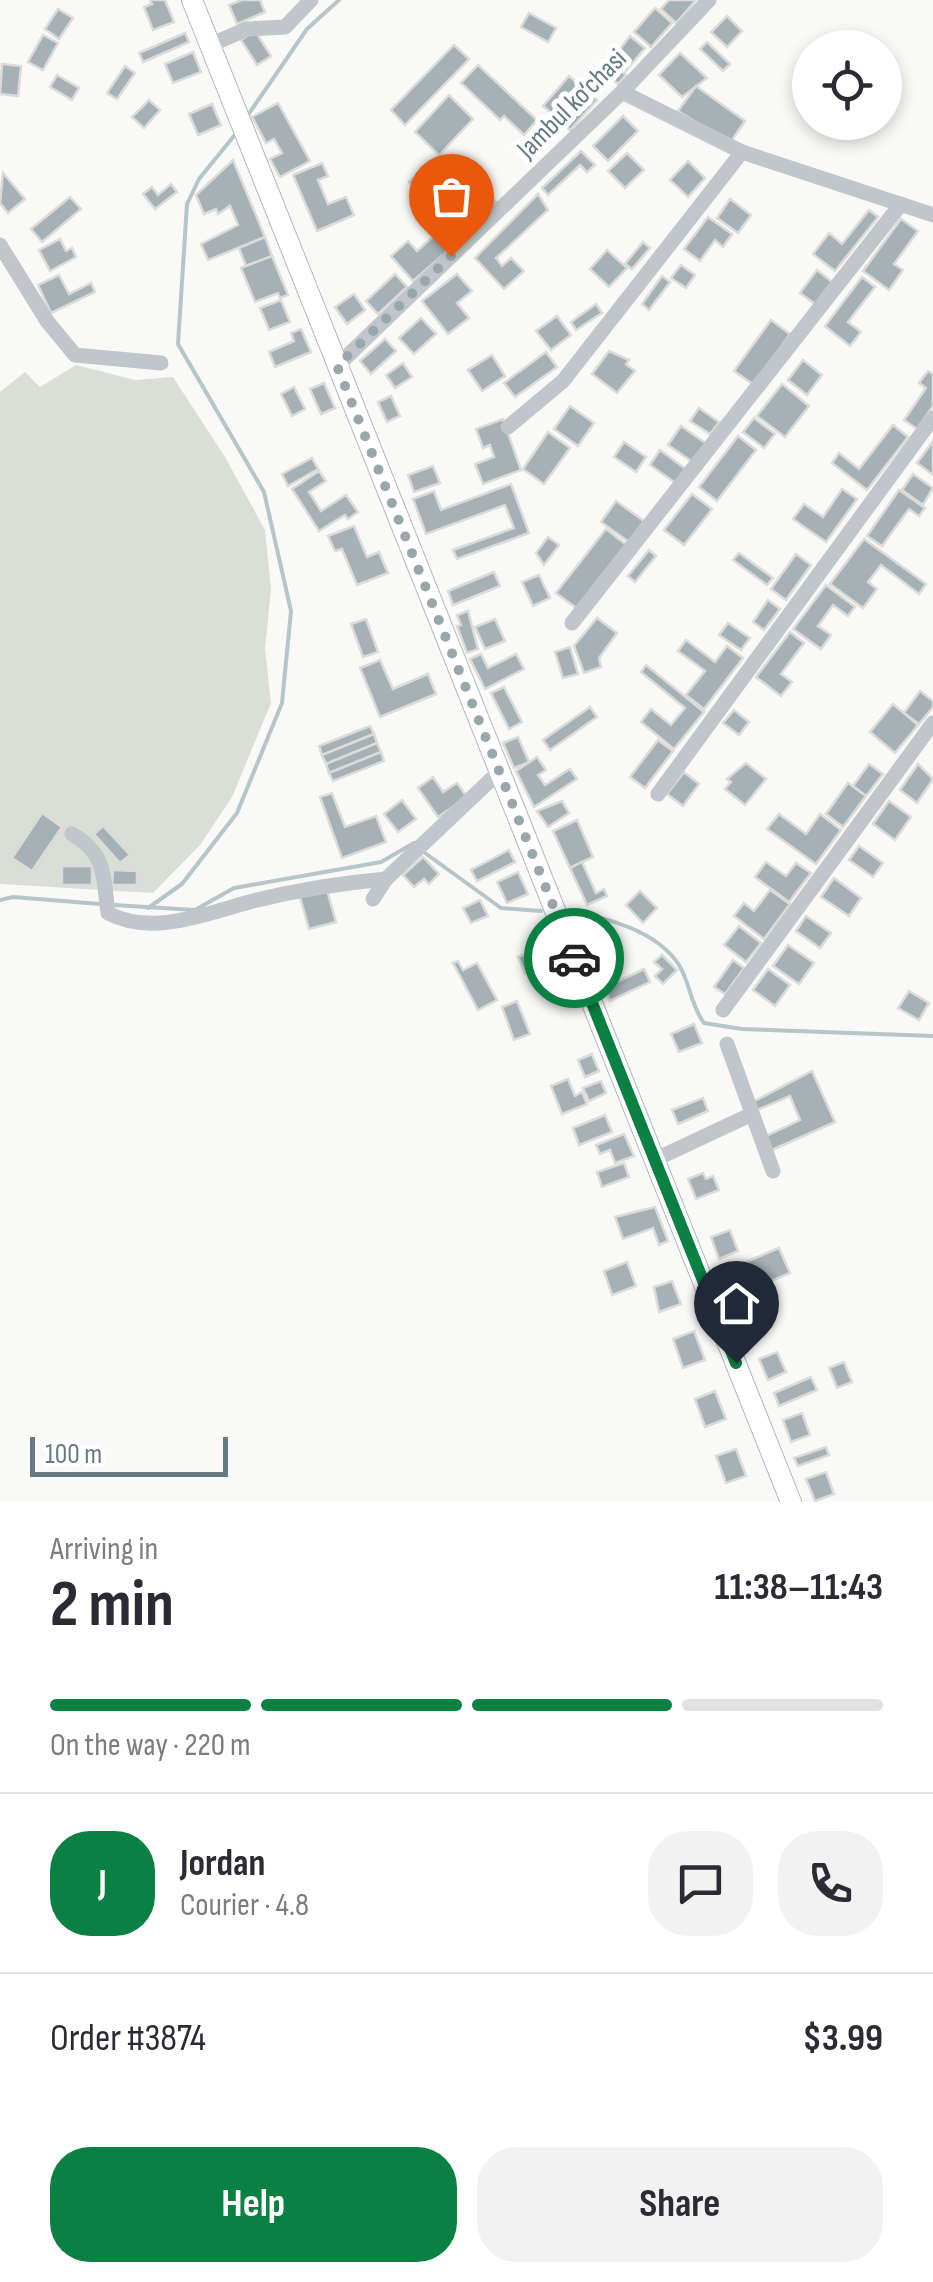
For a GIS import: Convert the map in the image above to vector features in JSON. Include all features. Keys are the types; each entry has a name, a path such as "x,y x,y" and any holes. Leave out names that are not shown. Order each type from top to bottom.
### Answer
{"main road":[{"path":"192,0 791,1502"}],"street":[{"path":"210,44 247,29 285,28 311,0"},
{"name":"Jambul ko‘chasi","path":"337,366 622,92 709,0"},
{"path":"622,92 742,152 933,214"},
{"path":"508,426 562,381 742,152"},
{"path":"572,623 901,204"},
{"path":"0,244 47,321 74,355 161,363"},
{"path":"658,794 933,418"},
{"path":"723,1010 933,723"},
{"path":"373,899 386,879 500,772"},
{"path":"72,834 92,846 102,866 108,914 142,924 198,918 334,884 386,879"},
{"path":"727,1044 773,1171"},
{"path":"654,1160 750,1115"}],"shaded area":[{"path":"76,365 135,380 173,377 225,457 265,530 271,589 265,649 271,703 232,797 200,845 153,893 0,884 0,392 25,372 40,387"}],"building":[{"path":"150,0 165,0 174,22 153,30 144,7 152,4"},
{"path":"260,0 265,12 237,24 229,5"},
{"path":"669,0 696,0 676,23 661,9"},
{"path":"655,8 672,23 651,47 634,32"},
{"path":"58,9 73,18 59,39 45,29"},
{"path":"529,13 556,28 548,42 521,27"},
{"path":"727,16 742,31 727,47 711,32"},
{"path":"255,31 271,56 257,65 241,40"},
{"path":"185,33 189,42 143,62 139,53"},
{"path":"43,35 58,43 43,70 28,62"},
{"path":"630,36 645,48 625,72 611,61"},
{"path":"707,42 730,64 723,71 700,49"},
{"path":"454,45 469,59 405,125 391,110"},
{"path":"193,52 201,72 173,83 165,64"},
{"path":"680,53 707,78 682,97 659,75"},
{"path":"608,61 626,75 618,84 601,70"},
{"path":"2,64 21,66 18,96 0,94"},
{"path":"478,65 537,120 524,135 504,116 500,120 461,83"},
{"path":"125,66 135,73 117,99 107,93"},
{"path":"57,75 79,88 72,100 50,87"},
{"path":"569,76 597,100 570,130 543,106"},
{"path":"696,86 745,121 730,143 678,111"},
{"path":"449,95 473,119 439,155 415,132"},
{"path":"149,100 160,110 144,128 132,117"},
{"path":"278,103 310,161 280,177 270,159 282,153 274,139 266,143 252,117"},
{"path":"212,104 221,125 198,135 189,114"},
{"path":"623,116 638,131 608,161 593,146"},
{"path":"581,151 595,165 587,172 580,165 548,195 542,188"},
{"path":"627,153 644,170 625,188 608,171"},
{"path":"233,160 265,237 208,260 201,244 238,225 230,206 218,214 216,209 204,214 196,195"},
{"path":"688,161 705,178 688,197 670,180"},
{"path":"322,163 328,176 318,180 328,204 346,197 354,215 317,231 293,175"},
{"path":"3,173 25,199 8,213 0,203"},
{"path":"417,175 462,227 448,239 432,221 438,216 409,182"},
{"path":"478,182 496,202 477,220 465,208 477,197 470,189"},
{"path":"171,184 177,192 155,209 143,194 152,187 158,195"},
{"path":"538,194 548,210 496,258 502,266 511,258 524,271 504,289 475,258"},
{"path":"70,197 81,209 42,242 31,229"},
{"path":"730,199 751,215 738,233 717,218"},
{"path":"869,210 878,217 835,271 813,254 829,233 842,244"},
{"path":"708,217 732,234 723,247 715,240 700,261 684,249"},
{"path":"901,219 918,231 894,264 903,270 889,290 863,271"},
{"path":"437,233 451,248 413,281 391,256 408,241 417,251"},
{"path":"265,237 272,256 246,266 239,248"},
{"path":"60,239 66,251 72,248 76,257 50,271 39,250"},
{"path":"643,242 650,248 632,269 625,264"},
{"path":"607,250 627,268 609,287 590,269"},
{"path":"272,256 288,295 280,298 278,293 255,302 241,268"},
{"path":"681,265 695,275 686,288 671,278"},
{"path":"817,270 832,282 815,304 800,293"},
{"path":"395,274 407,287 378,314 366,301"},
{"path":"457,274 472,291 457,303 469,318 448,334 422,301"},
{"path":"59,275 69,294 91,283 95,292 51,313 38,285"},
{"path":"662,276 670,282 649,310 642,304"},
{"path":"862,277 875,287 848,322 861,332 850,346 825,326"},
{"path":"354,294 365,310 347,324 335,307"},
{"path":"281,300 290,322 269,330 260,308"},
{"path":"596,304 602,313 576,330 571,322"},
{"path":"557,316 571,335 551,350 536,331"},
{"path":"421,318 436,334 414,354 399,338"},
{"path":"771,320 790,334 754,385 734,371"},
{"path":"301,329 311,352 275,367 269,352 294,341 291,333"},
{"path":"385,339 396,351 371,374 360,361"},
{"path":"609,351 629,360 626,364 635,371 617,393 592,374"},
{"path":"546,352 557,367 515,397 504,383"},
{"path":"492,355 505,376 482,391 468,370"},
{"path":"803,360 822,375 807,395 788,380"},
{"path":"403,363 412,377 395,388 386,375"},
{"path":"928,371 933,374 933,406 917,429 904,420 926,388 919,383"},
{"path":"324,383 335,408 321,414 310,389"},
{"path":"782,384 809,406 785,437 757,416"},
{"path":"294,387 305,409 292,416 281,394"},
{"path":"391,396 400,416 387,422 378,402"},
{"path":"570,406 594,423 578,446 554,429"},
{"path":"699,408 719,422 710,434 690,421"},
{"path":"754,418 775,434 764,448 743,432"},
{"path":"503,419 521,470 483,484 475,464 494,457 490,445 483,448 476,429"},
{"path":"893,425 908,437 867,490 832,463 839,453 859,469"},
{"path":"681,426 707,444 694,463 668,445"},
{"path":"548,432 570,448 544,484 523,469"},
{"path":"738,436 756,450 717,501 699,487"},
{"path":"933,441 933,475 917,463"},
{"path":"624,442 646,457 636,472 614,457"},
{"path":"660,450 687,470 677,484 650,465"},
{"path":"312,458 318,469 288,486 282,474"},
{"path":"433,466 440,483 414,492 408,475"},
{"path":"319,471 326,481 309,492 321,511 346,495 358,512 319,531 292,489"},
{"path":"913,474 933,488 923,505 902,490"},
{"path":"511,484 529,533 457,559 453,550 514,528 505,505 426,534 413,499 434,491 441,510"},
{"path":"842,489 857,499 826,542 793,519 804,504 823,517"},
{"path":"899,490 925,508 919,516 909,509 882,546 867,536"},
{"path":"692,494 712,509 684,545 664,530"},
{"path":"616,501 644,521 629,542 601,522"},
{"path":"354,526 367,557 379,552 388,573 357,585 342,549 335,551 328,536"},
{"path":"606,529 628,546 579,610 556,593"},
{"path":"548,537 559,545 544,565 536,553"},
{"path":"864,539 926,584 919,594 881,565 868,582 877,589 863,608 830,584"},
{"path":"649,550 656,556 635,582 628,576"},
{"path":"739,553 773,578 767,585 733,560"},
{"path":"796,554 811,565 786,600 771,589"},
{"path":"494,572 500,586 453,605 448,591"},
{"path":"539,575 550,598 533,606 522,582"},
{"path":"826,585 855,607 848,616 833,605 818,626 831,635 821,649 793,629"},
{"path":"768,600 780,609 764,630 753,622"},
{"path":"468,611 478,649 467,653 457,615"},
{"path":"597,618 617,633 599,658 601,667 584,673 574,646"},
{"path":"366,619 378,652 363,657 351,624"},
{"path":"495,619 505,641 485,649 475,627"},
{"path":"728,623 750,638 741,650 719,635"},
{"path":"790,632 804,643 781,674 792,682 781,696 756,677"},
{"path":"686,640 715,662 727,646 743,658 704,709 686,695 705,671 678,651"},
{"path":"570,647 578,674 563,678 555,652"},
{"path":"481,654 488,668 516,654 524,669 485,689 470,659"},
{"path":"380,660 393,689 428,674 436,694 380,717 360,668"},
{"path":"646,665 704,712 674,749 641,722 651,709 671,725 685,708 641,672"},
{"path":"504,687 522,722 509,729 491,693"},
{"path":"920,691 933,701 933,707 919,724 904,713"},
{"path":"893,704 918,725 895,753 870,732"},
{"path":"590,707 597,717 550,750 543,740"},
{"path":"734,710 749,722 739,735 723,723"},
{"path":"370,726 374,734 322,755 319,746"},
{"path":"374,734 377,743 326,764 322,755"},
{"path":"518,737 529,762 514,768 503,743"},
{"path":"658,740 673,751 645,788 630,777"},
{"path":"377,743 381,752 329,773 326,764"},
{"path":"381,752 384,761 333,781 329,773"},
{"path":"537,757 546,770 538,775 545,785 570,769 577,779 534,807 516,771"},
{"path":"746,763 766,779 745,805 725,789 731,782 727,779"},
{"path":"869,764 883,774 866,796 853,786"},
{"path":"918,764 933,779 917,803 900,790"},
{"path":"684,772 699,784 683,806 667,794"},
{"path":"433,777 443,792 457,783 467,797 438,817 418,788"},
{"path":"848,783 866,796 843,827 826,814"},
{"path":"332,793 345,827 376,816 386,842 342,858 320,797"},
{"path":"402,800 416,819 398,832 384,814"},
{"path":"562,801 569,813 548,827 537,811"},
{"path":"889,801 911,817 895,840 873,824"},
{"path":"42,813 62,827 32,871 12,858"},
{"path":"779,814 806,834 820,814 841,830 816,864 767,829"},
{"path":"577,820 593,857 570,868 553,831"},
{"path":"103,826 130,855 120,863 94,834"},
{"path":"859,846 883,863 873,877 849,860"},
{"path":"509,850 515,862 477,881 471,870"},
{"path":"423,857 439,874 429,884 424,879 414,887 403,875"},
{"path":"582,862 596,893 604,889 607,896 587,905 570,868"},
{"path":"766,862 786,876 796,863 811,873 789,902 755,877"},
{"path":"62,866 92,866 92,885 62,885"},
{"path":"113,870 137,871 137,885 112,885"},
{"path":"518,872 528,894 507,903 497,882"},
{"path":"834,878 861,898 849,916 821,897"},
{"path":"327,890 336,922 309,929 300,897"},
{"path":"770,890 790,904 764,939 734,916 744,903 754,911"},
{"path":"640,891 657,908 643,923 626,905"},
{"path":"480,900 488,916 471,923 463,908"},
{"path":"806,916 831,933 820,948 796,931"},
{"path":"739,926 761,943 746,962 724,945"},
{"path":"788,945 814,963 799,984 773,966"},
{"path":"543,946 550,963 525,973 518,957"},
{"path":"662,955 677,970 663,984 655,976 662,969 654,962"},
{"path":"733,960 744,968 725,994 714,987"},
{"path":"458,961 463,970 477,963 497,1000 478,1010 453,963"},
{"path":"644,969 650,982 610,1001 604,988"},
{"path":"768,969 790,985 775,1006 753,990"},
{"path":"909,991 929,1003 919,1020 898,1008"},
{"path":"517,1001 530,1034 514,1040 502,1007"},
{"path":"694,1024 702,1043 679,1052 671,1034"},
{"path":"592,1054 599,1071 585,1077 578,1060"},
{"path":"812,1071 835,1122 772,1150 766,1136 800,1120 790,1096 755,1111 751,1103"},
{"path":"568,1079 575,1096 582,1092 587,1104 562,1114 551,1086"},
{"path":"601,1081 606,1093 589,1101 583,1088"},
{"path":"703,1098 708,1111 678,1124 672,1110"},
{"path":"605,1115 612,1132 579,1145 573,1128"},
{"path":"624,1134 634,1156 615,1163 610,1150 600,1154 596,1145"},
{"path":"624,1163 629,1177 602,1187 597,1172"},
{"path":"703,1173 706,1179 713,1176 719,1190 696,1199 688,1179"},
{"path":"655,1207 668,1241 659,1245 653,1228 623,1239 615,1217"},
{"path":"730,1230 738,1251 719,1259 711,1237"},
{"path":"779,1248 790,1273 757,1287 746,1262"},
{"path":"627,1262 636,1286 612,1295 604,1271"},
{"path":"672,1281 681,1304 659,1312 654,1287"},
{"path":"755,1291 763,1312 743,1320 735,1299"},
{"path":"694,1331 705,1360 683,1368 673,1339"},
{"path":"777,1352 786,1372 768,1380 759,1359"},
{"path":"844,1362 852,1382 837,1388 829,1368"},
{"path":"811,1377 817,1390 779,1406 774,1393"},
{"path":"715,1391 726,1419 705,1427 695,1399"},
{"path":"802,1413 810,1435 791,1442 783,1420"},
{"path":"826,1447 829,1455 798,1466 794,1458"},
{"path":"736,1449 746,1476 726,1483 716,1456"},
{"path":"826,1472 834,1494 815,1501 806,1479"}],"waterway":[{"path":"248,115 307,29 339,0"},
{"path":"148,908 182,884 237,813 282,703 291,611 264,492 178,344 187,204 199,179 238,131"},
{"path":"114,905 195,910 234,888 381,862 414,843"},
{"path":"425,853 501,908 541,911"},
{"path":"0,900 13,897 100,904"},
{"path":"570,913 615,922 658,943 679,965 704,1023 742,1029 933,1036"}],"way so far":[{"path":"451,256 337,366 574,958"}],"route":[{"path":"574,958 736,1363"}]}
